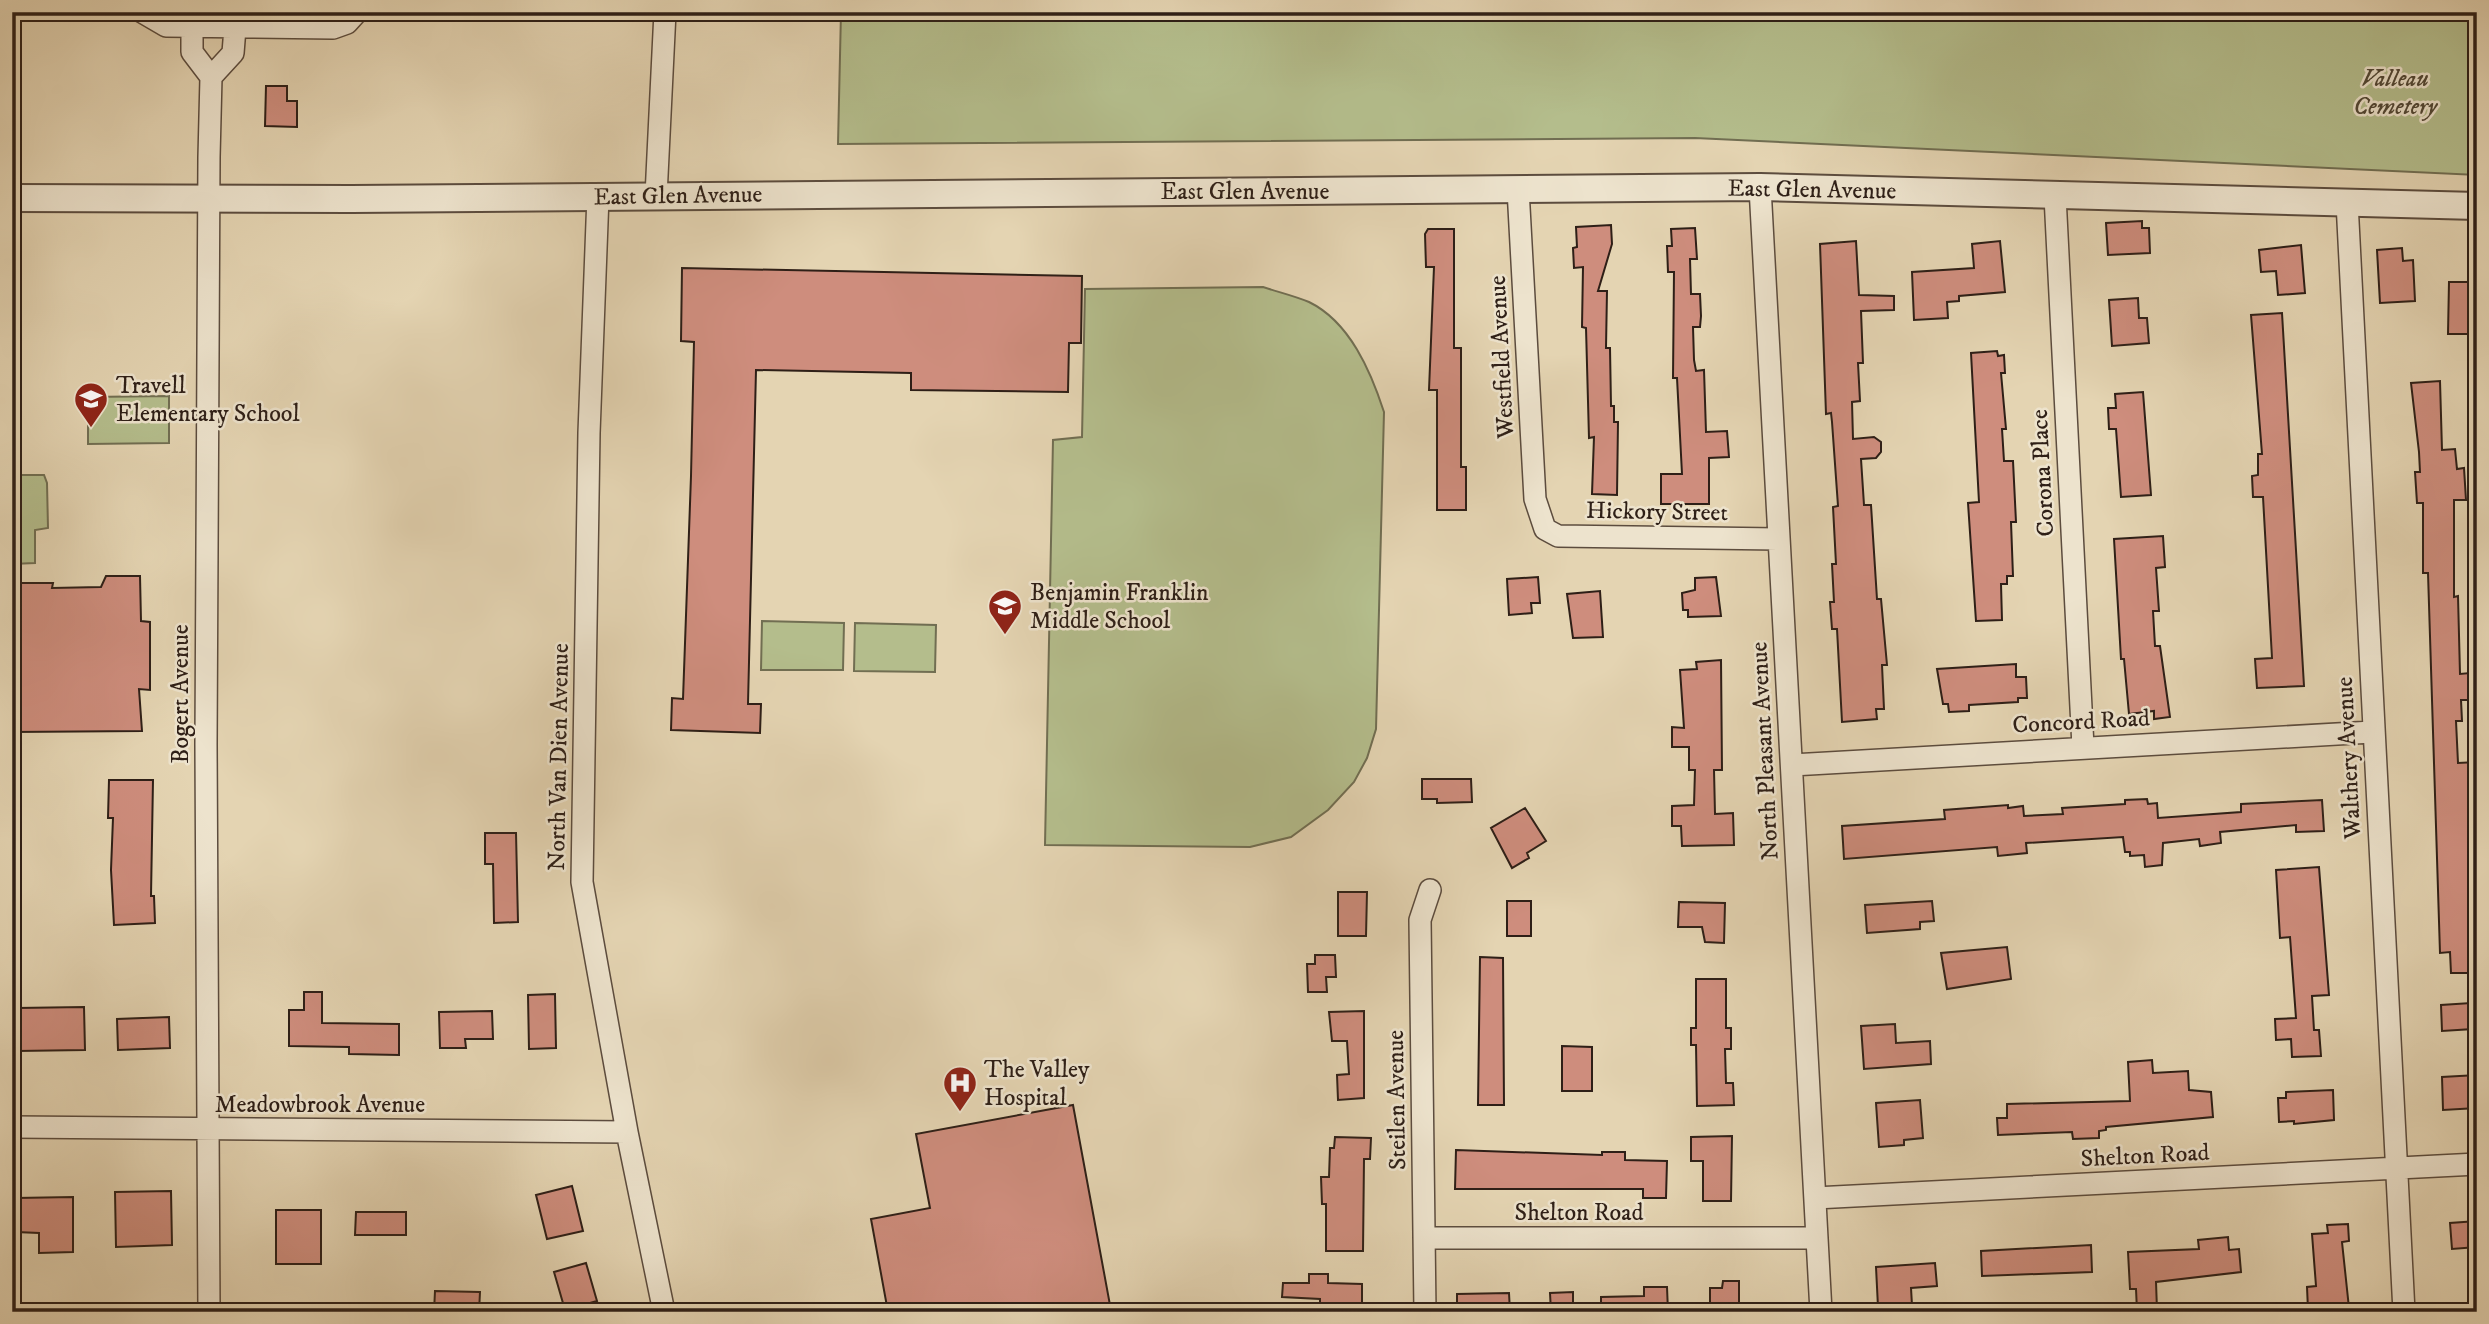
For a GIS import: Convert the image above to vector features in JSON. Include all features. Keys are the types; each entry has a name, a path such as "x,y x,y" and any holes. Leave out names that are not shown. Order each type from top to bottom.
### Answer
{"street":[{"path":"142,12 166,26 192,28 333,28 347,23 357,12"},
{"path":"656,196 665,12"},
{"path":"192,28 192,52 211,77 233,53 235,28"},
{"name":"Bogert Avenue","path":"209,1312 206,745 208,196 211,77"},
{"name":"East Glen Avenue","path":"12,198 208,196 352,199 1760,187 2477,206"},
{"name":"North Pleasant Avenue","path":"1760,187 1821,1312"},
{"name":"Westfield Avenue","path":"1517,190 1535,499 1540,521"},
{"name":"North Van Dien Avenue","path":"598,196 589,433 582,882 627,1132 664,1312"},
{"name":"Corona Place","path":"2055,196 2083,747"},
{"name":"Walthery Avenue","path":"2347,202 2372,732 2404,1312"},
{"name":"Hickory Street","path":"1540,521 1550,534 1558,536 1778,539"},
{"name":"Concord Road","path":"1792,765 2372,732"},
{"name":"Steilen Avenue","path":"1425,1312 1420,920 1430,890"},
{"name":"Meadowbrook Avenue","path":"12,1127 627,1132"},
{"name":"Shelton Road","path":"1815,1198 2477,1164"},
{"name":"Shelton Road","path":"1424,1238 1817,1238"}],"green space":[{"name":"Valleau Cemetery","path":"841,12 2477,12 2477,175 1695,138 838,144"},
{"path":"1263,287 1309,302 1336,322 1357,349 1373,381 1384,412 1376,729 1367,758 1354,782 1328,810 1291,837 1250,847 1045,845 1053,440 1082,437 1085,289"},
{"path":"169,396 169,443 88,444 88,397"},
{"path":"12,475 44,475 47,483 48,528 35,530 35,563 12,564"},
{"path":"762,621 844,623 843,670 761,670"},
{"path":"855,623 936,625 935,672 854,671"}],"building":[{"path":"266,86 287,86 287,101 297,101 297,127 265,126"},
{"path":"2142,221 2142,228 2149,228 2150,253 2108,255 2106,223"},
{"path":"1611,225 1612,244 1598,291 1607,291 1606,348 1610,348 1611,406 1614,406 1614,422 1618,422 1617,495 1592,494 1594,437 1589,438 1586,328 1582,327 1583,267 1574,268 1573,248 1577,247 1576,227"},
{"path":"1695,228 1697,259 1690,259 1691,294 1700,294 1701,316 1700,327 1693,327 1694,360 1696,371 1704,370 1706,432 1727,431 1729,457 1709,458 1709,504 1661,504 1661,474 1682,474 1677,378 1673,378 1674,272 1668,272 1667,246 1672,246 1671,229"},
{"path":"1428,229 1454,229 1454,348 1461,348 1461,467 1466,467 1466,510 1437,510 1437,390 1429,390 1434,267 1426,267 1425,234"},
{"path":"1856,241 1859,295 1894,296 1894,310 1861,311 1863,363 1858,363 1860,401 1852,402 1853,439 1874,437 1881,442 1881,452 1876,458 1861,459 1864,505 1871,505 1877,599 1881,599 1887,665 1882,665 1884,709 1876,709 1877,719 1842,722 1837,629 1832,629 1830,602 1834,602 1832,564 1836,564 1833,507 1838,506 1831,413 1826,414 1820,244"},
{"path":"2000,241 2005,292 1959,296 1959,301 1947,302 1948,318 1914,320 1912,272 1974,268 1972,244"},
{"path":"2301,245 2305,293 2278,295 2276,271 2261,272 2259,250"},
{"path":"2402,248 2403,261 2413,260 2415,301 2380,303 2377,250"},
{"path":"682,268 1082,276 1081,343 1069,343 1068,392 911,390 911,373 756,370 748,704 761,704 760,733 671,730 672,698 683,699 691,476 694,342 681,341"},
{"path":"2449,282 2477,282 2477,334 2448,334"},
{"path":"2138,298 2139,318 2147,318 2149,343 2112,346 2109,300"},
{"path":"2282,313 2304,686 2257,688 2255,659 2272,658 2263,497 2253,497 2252,476 2258,475 2258,454 2262,454 2251,315"},
{"path":"1997,351 1998,356 2004,355 2005,373 2001,373 2006,429 2002,429 2004,461 2013,461 2016,522 2011,522 2013,576 2007,576 2007,584 2001,584 2002,620 1976,621 1968,503 1979,502 1971,353"},
{"path":"2440,381 2442,450 2455,449 2457,469 2464,468 2466,500 2454,500 2454,597 2458,596 2460,674 2470,673 2472,700 2461,700 2462,721 2456,721 2458,763 2477,762 2477,785 2472,785 2477,973 2451,973 2450,952 2440,953 2428,573 2423,573 2423,503 2417,503 2415,472 2420,472 2419,452 2411,383"},
{"path":"2143,392 2151,495 2121,497 2116,429 2109,429 2108,408 2116,408 2115,394"},
{"path":"2163,536 2165,567 2156,568 2159,611 2153,611 2155,646 2160,646 2170,717 2154,719 2154,711 2129,714 2124,659 2121,659 2114,539"},
{"path":"106,576 140,576 141,621 150,622 150,690 139,689 142,731 12,732 12,583 53,583 52,588 101,587"},
{"path":"1538,577 1540,603 1531,603 1532,613 1509,615 1507,579"},
{"path":"1716,577 1721,616 1688,617 1688,610 1683,610 1682,593 1695,590 1695,578"},
{"path":"1600,591 1603,637 1573,638 1567,594"},
{"path":"1721,660 1722,770 1714,770 1715,814 1733,813 1734,845 1682,846 1681,826 1672,826 1672,806 1694,805 1695,770 1689,770 1689,747 1672,747 1672,727 1684,728 1680,670 1697,669 1696,662"},
{"path":"2016,664 2016,677 2026,677 2027,698 2018,698 2018,702 1969,705 1969,711 1949,712 1948,704 1943,704 1937,669"},
{"path":"1422,779 1471,779 1472,802 1437,803 1437,799 1422,799"},
{"path":"109,780 153,780 151,896 154,896 155,923 114,925 111,870 113,818 108,818"},
{"path":"2147,799 2148,804 2157,803 2158,818 2241,812 2241,804 2322,800 2324,831 2296,832 2296,825 2220,832 2221,843 2200,846 2199,839 2163,843 2162,865 2145,867 2144,855 2130,856 2130,852 2125,852 2123,837 2026,843 2027,853 1998,856 1997,847 1844,859 1842,826 1945,819 1944,810 2008,805 2008,808 2023,806 2024,816 2063,814 2062,808 2125,804 2125,800"},
{"path":"1525,808 1546,841 1527,853 1529,858 1512,868 1491,828"},
{"path":"485,833 516,833 518,922 494,923 493,864 485,864"},
{"path":"2319,867 2329,995 2312,996 2314,1030 2319,1030 2321,1056 2292,1057 2291,1039 2276,1040 2275,1019 2296,1018 2290,937 2280,938 2276,870"},
{"path":"1338,892 1367,892 1366,936 1338,936"},
{"path":"1507,901 1531,901 1531,936 1507,936"},
{"path":"1932,901 1934,921 1920,922 1920,929 1867,933 1865,905"},
{"path":"1679,902 1725,903 1724,943 1705,942 1702,927 1678,927"},
{"path":"2007,947 2011,979 1947,989 1941,953"},
{"path":"1315,955 1335,955 1336,977 1326,977 1327,992 1308,992 1307,964 1315,964"},
{"path":"1480,957 1503,958 1504,1105 1478,1105"},
{"path":"1696,979 1726,979 1726,1028 1731,1028 1731,1049 1725,1049 1726,1083 1733,1083 1734,1105 1697,1106 1696,1045 1691,1045 1691,1028 1696,1028"},
{"path":"304,992 322,992 322,1023 399,1024 399,1055 349,1054 349,1047 289,1046 289,1010 304,1010"},
{"path":"555,994 556,1048 529,1049 528,995"},
{"path":"2471,1003 2473,1029 2442,1031 2441,1005"},
{"path":"84,1007 85,1050 17,1051 17,1008"},
{"path":"492,1011 493,1039 465,1039 466,1048 440,1048 439,1012"},
{"path":"1364,1011 1364,1098 1338,1100 1337,1075 1349,1074 1347,1041 1332,1041 1329,1012"},
{"path":"169,1017 170,1048 118,1050 117,1019"},
{"path":"1895,1024 1896,1043 1930,1041 1931,1064 1864,1069 1861,1026"},
{"path":"1562,1046 1592,1047 1592,1091 1562,1091"},
{"path":"2152,1060 2153,1073 2188,1071 2189,1090 2211,1092 2213,1117 2106,1127 2106,1130 2099,1131 2099,1138 2073,1139 2072,1132 1998,1135 1997,1118 2007,1118 2007,1104 2130,1101 2128,1062"},
{"path":"2477,1075 2477,1108 2443,1110 2442,1077"},
{"path":"2333,1090 2334,1120 2294,1124 2294,1121 2279,1122 2278,1098 2286,1098 2286,1092"},
{"path":"1920,1100 1923,1138 1904,1140 1904,1145 1879,1147 1876,1103"},
{"path":"1073,1105 1110,1305 1101,1306 1102,1312 888,1312 871,1219 930,1208 916,1134"},
{"path":"1732,1136 1731,1201 1703,1201 1703,1161 1691,1161 1691,1137"},
{"path":"1335,1137 1371,1138 1370,1159 1364,1159 1363,1251 1326,1251 1326,1204 1322,1204 1321,1177 1329,1177 1330,1148 1334,1148"},
{"path":"1456,1150 1602,1155 1602,1152 1625,1152 1625,1160 1667,1161 1666,1198 1643,1198 1643,1189 1455,1189"},
{"path":"572,1186 583,1231 547,1239 536,1195"},
{"path":"171,1191 172,1245 116,1247 115,1192"},
{"path":"73,1197 73,1252 39,1253 39,1233 16,1232 16,1198"},
{"path":"276,1210 321,1210 321,1264 276,1264"},
{"path":"356,1212 406,1212 406,1235 355,1235"},
{"path":"2477,1221 2477,1247 2452,1249 2450,1223"},
{"path":"2348,1224 2349,1241 2342,1242 2349,1308 2308,1310 2307,1287 2316,1286 2312,1234 2328,1233 2327,1225"},
{"path":"2228,1237 2229,1250 2239,1249 2241,1272 2156,1282 2157,1310 2137,1311 2136,1289 2130,1289 2128,1252 2199,1249 2198,1240"},
{"path":"2091,1245 2092,1272 1982,1276 1981,1251"},
{"path":"586,1263 597,1301 565,1310 554,1272"},
{"path":"1935,1263 1937,1286 1911,1288 1912,1305 1878,1307 1876,1267"},
{"path":"1309,1274 1328,1274 1328,1283 1362,1284 1362,1304 1320,1304 1320,1299 1282,1297 1283,1283 1309,1283"},
{"path":"1723,1281 1739,1281 1739,1311 1710,1311 1710,1288 1722,1288"},
{"path":"1644,1287 1667,1287 1668,1312 1601,1312 1601,1297 1644,1296"},
{"path":"435,1291 480,1292 479,1312 434,1312"},
{"path":"1573,1292 1573,1312 1551,1312 1550,1293"},
{"path":"1509,1293 1510,1312 1457,1312 1457,1294"}],"place":[{"name":"Travell Elementary School","path":"91,429"},
{"name":"Benjamin Franklin Middle School","path":"1005,636"},
{"name":"The Valley Hospital","path":"960,1113"}]}
